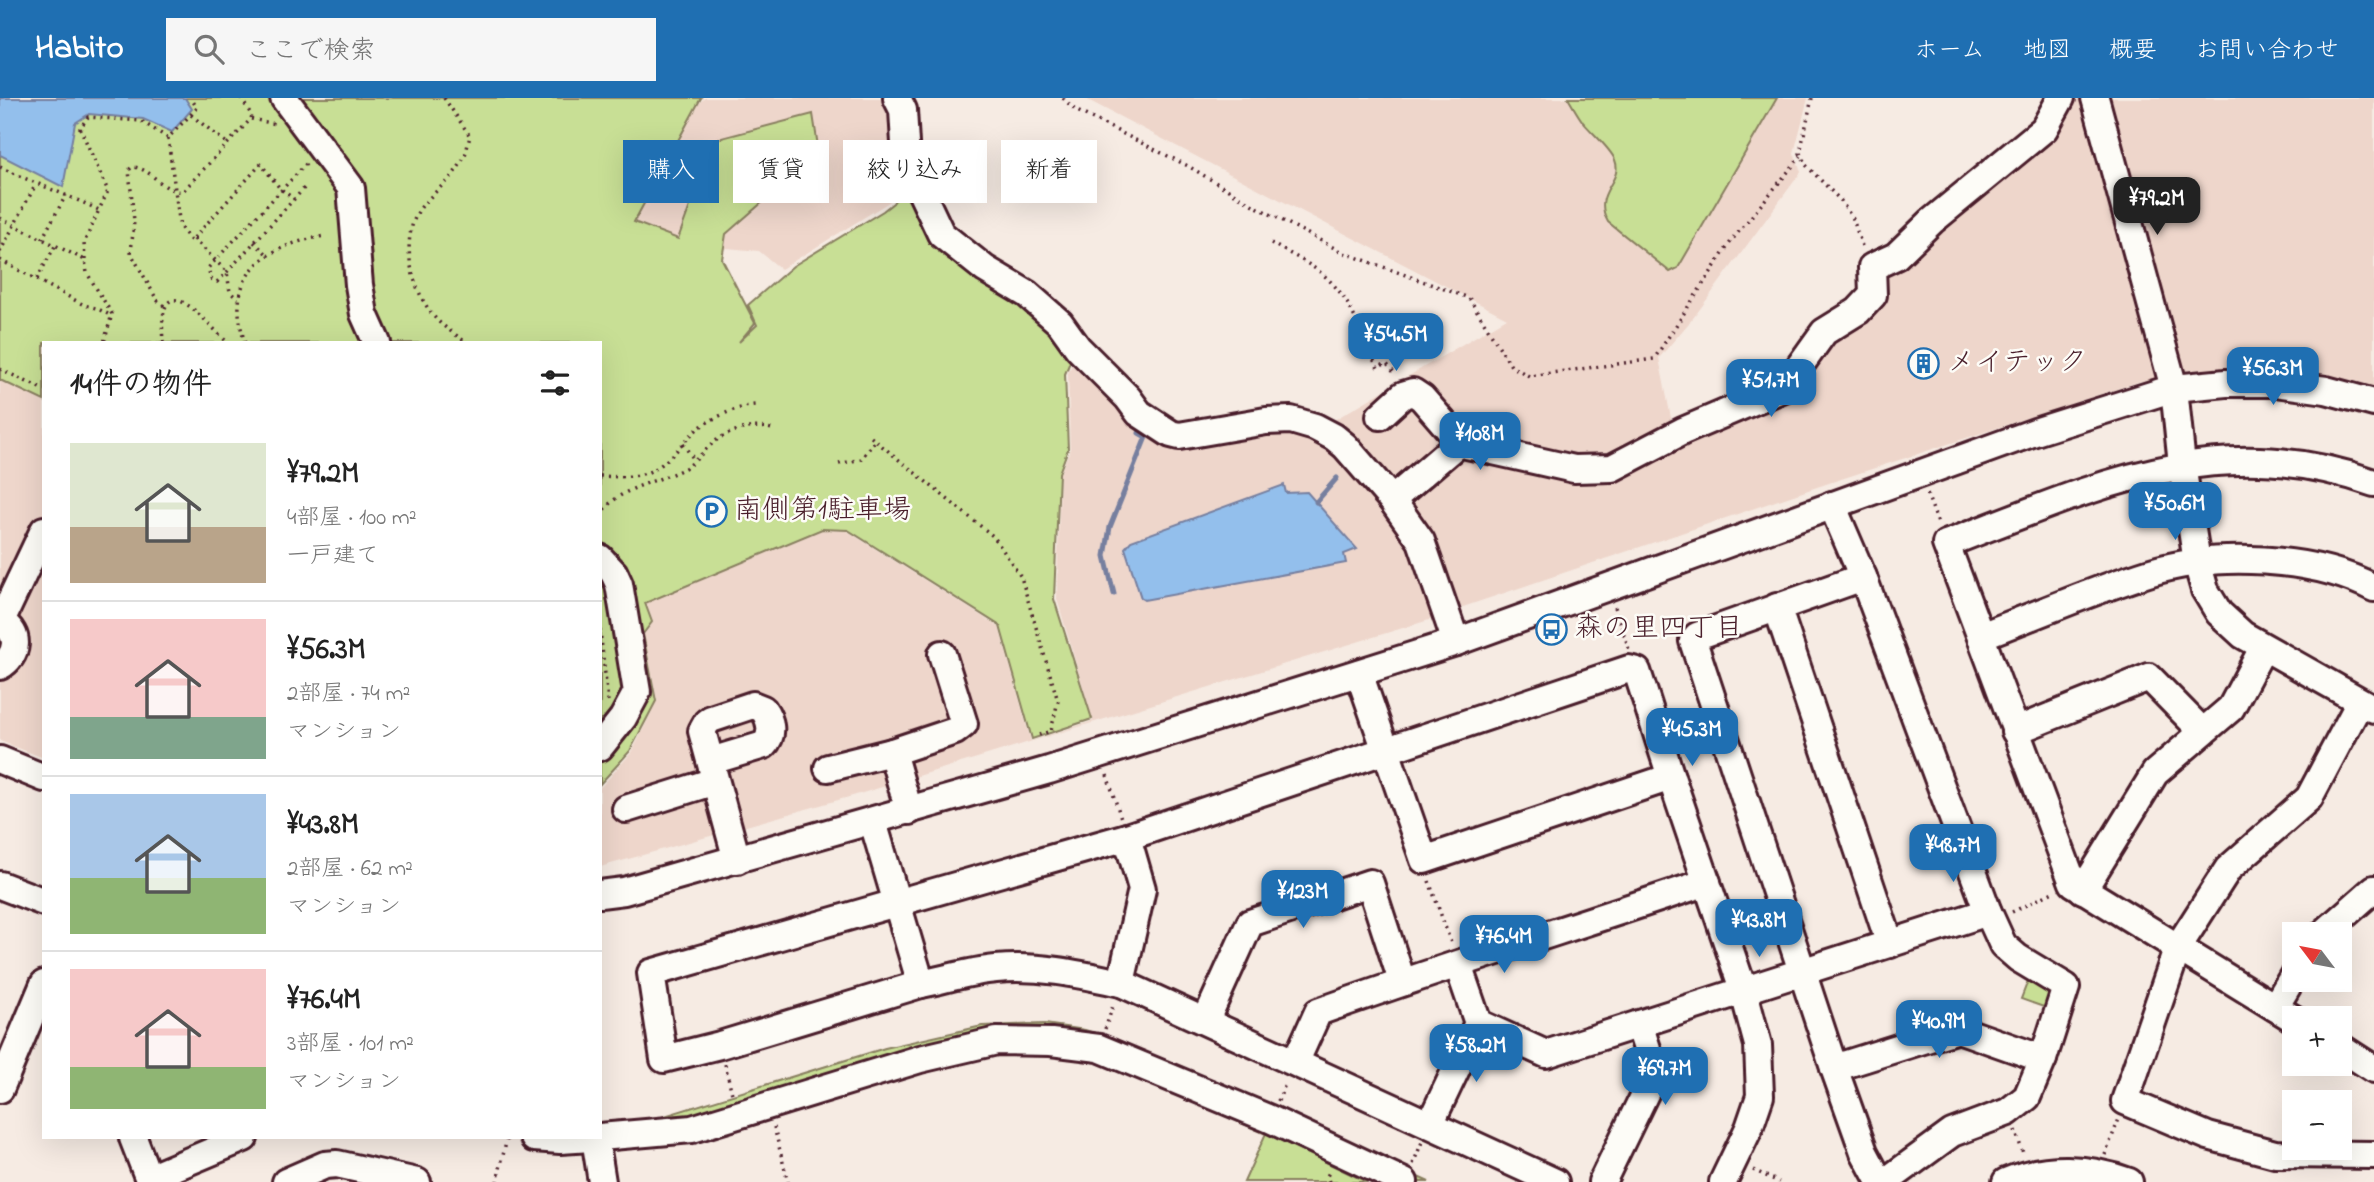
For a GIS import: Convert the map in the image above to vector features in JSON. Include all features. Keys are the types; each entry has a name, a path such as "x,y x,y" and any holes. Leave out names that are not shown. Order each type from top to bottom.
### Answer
{"street":[{"path":"284,98 351,188 359,285 365,314 376,341"},
{"path":"897,98 902,110 906,160 941,234 985,269 1027,294 1060,323 1078,348 1128,398 1139,413 1171,434 1179,436 1266,421 1290,420 1315,427 1334,437 1392,499 1421,541 1456,642"},
{"path":"1392,499 1455,446 1462,444 1574,469 1612,468 1683,431 1784,388 1824,332 1858,312 1873,295 1872,267 1896,256 1932,221 2044,129 2062,98"},
{"path":"2095,98 2174,388 2182,465 2197,562 2205,590 2218,612 2230,625 2263,649 2367,705 2309,798 2228,869 2178,947 2126,1101 2208,1136 2262,1152 2374,1155"},
{"path":"602,894 624,891 909,811 1456,642 2035,432 2174,388 2226,383 2275,383 2326,390 2374,403"},
{"path":"1380,416 1403,395 1413,392 1422,398 1462,444"},
{"path":"2282,1012 2078,886 2015,732 1946,544 2086,490 2134,475 2182,465 2271,461 2313,466 2374,483"},
{"path":"1832,505 1863,577 1988,912 2003,945 2018,958 2066,987 2043,1059 2027,1097 2008,1112 1952,1133 1882,1182 1864,1152 1834,1068 1804,970 1693,641 1697,636 1863,577"},
{"path":"0,666 8,662 15,651 15,637 10,628 1,623 42,534"},
{"path":"602,559 624,570 637,692 623,718 602,744"},
{"path":"1981,636 2152,572 2197,562 2280,560 2326,570 2374,588"},
{"path":"1777,607 1890,944"},
{"path":"2078,886 2155,773 2202,730 2231,708 2263,649"},
{"path":"828,768 892,752 955,731 964,724 942,654"},
{"path":"1555,1182 1206,1020 1117,994 1061,970 995,969 921,984 720,1045 664,1059 651,973 1127,837 1629,669 1637,671 1743,989 1758,1045 1759,1096 1749,1128 1728,1171"},
{"path":"1359,673 1424,860 1671,777"},
{"path":"2015,732 2149,677 2202,730"},
{"path":"892,752 909,811"},
{"path":"0,761 42,777"},
{"path":"626,808 713,771 737,860"},
{"path":"873,821 921,984"},
{"path":"1117,994 1142,889 1127,837"},
{"path":"1296,1061 1318,1012 1402,981 1707,882"},
{"path":"1206,1020 1250,923 1370,883 1402,981"},
{"path":"0,885 42,901"},
{"path":"2336,922 2374,889"},
{"path":"1478,1023 1546,1054 1988,912"},
{"path":"1430,1124 1478,1023 1458,965"},
{"path":"0,1089 42,989"},
{"path":"1602,1182 1652,1079 1652,1064 1639,1024"},
{"path":"1834,1068 1958,1029 2043,1059"},
{"path":"602,1137 692,1129 920,1059 996,1041 1051,1042 1099,1048 1407,1176"},
{"path":"2352,1052 2372,1061"},
{"path":"132,1139 149,1180 242,1139"},
{"path":"548,1139 576,1139"},
{"path":"593,1139 601,1182"},
{"path":"286,1182 325,1165 337,1164 386,1179 417,1182"},
{"path":"2018,1178 2057,1170 2099,1172 2129,1182"}],"path":[{"path":"168,138 197,108 191,98"},
{"path":"164,306 157,300 131,253 134,221 129,170 132,167 142,167 175,192 183,191 252,116 241,98"},
{"path":"444,98 470,136 464,158 450,178 420,208 410,233 410,261 417,290 437,320 464,341"},
{"path":"1063,98 1075,110 1188,166 1255,206 1342,252 1469,298 1511,366 1529,376 1654,359 1732,240 1801,156 1812,98"},
{"path":"191,115 228,144"},
{"path":"105,341 112,316 88,273 84,243 108,191 80,128 88,117 141,121 168,138"},
{"path":"168,138 180,228 191,241 261,164 282,190 294,199"},
{"path":"1801,156 1806,165 1841,201 1853,219 1867,262 1872,267"},
{"path":"306,164 208,268 211,279 217,282 307,185"},
{"path":"0,167 99,210"},
{"path":"0,251 36,184"},
{"path":"42,239 67,194"},
{"path":"0,218 85,260"},
{"path":"244,341 240,326 239,300 246,278 268,255 286,244 325,236"},
{"path":"194,239 227,272 230,292 239,300"},
{"path":"254,242 268,255"},
{"path":"1271,243 1332,282 1346,302 1378,368 1386,363 1410,393"},
{"path":"37,279 55,246"},
{"path":"0,260 84,305 112,316"},
{"path":"163,341 164,306 168,301 176,299 186,303 226,341"},
{"path":"0,369 42,389"},
{"path":"602,476 624,478 654,470 708,422 743,406 756,405"},
{"path":"602,511 606,502 684,468 716,440 742,429 758,427 775,430"},
{"path":"871,437 994,537 1021,577 1058,701 1051,731 1039,735"},
{"path":"839,464 861,459 875,441"},
{"path":"683,444 695,461"},
{"path":"1919,474 1946,544"},
{"path":"1608,586 1637,671"},
{"path":"602,648 609,713"},
{"path":"1100,754 1127,837"},
{"path":"1424,860 1458,965"},
{"path":"1988,912 1998,918 2078,886"},
{"path":"1106,1027 1117,994"},
{"path":"720,1045 737,1114"},
{"path":"1270,1119 1296,1061"},
{"path":"2099,1172 2126,1101"},
{"path":"768,1105 788,1182"},
{"path":"2008,1112 2018,1178"},
{"path":"1407,1176 1430,1124"},
{"path":"496,1182 507,1139"},
{"path":"1728,1171 1779,1182"}],"shaded area":[{"path":"705,98 892,98 893,140 843,140 843,203 887,203 781,269 759,251 727,248 710,255 679,282 601,198 623,175 623,203 719,203 719,140 657,140"},
{"path":"1084,98 1808,98 1794,153 1801,172 1694,317 1659,358 1676,443 1785,395 1877,272 2065,98 2374,98 2374,395 2212,376 2141,381 1454,610 1440,605 1429,620 856,795 602,866 602,786 632,752 657,701 644,635 653,622 646,603 822,530 847,531 999,627 1031,741 1093,721 1057,599 1060,473 1070,450 1068,373 1077,353 1136,423 1312,433 1507,318"},
{"path":"0,381 42,401 42,757 0,741"}],"green space":[{"path":"0,98 701,98 678,140 623,140 623,203 644,203 634,222 678,239 691,203 719,203 719,140 714,140 813,114 817,140 733,140 733,203 762,203 726,234 722,259 755,323 739,342 757,325 748,305 793,266 893,203 913,203 920,213 1023,299 1074,352 1065,374 1068,449 1059,473 1054,599 1092,719 1032,739 1000,626 848,530 822,529 645,603 652,622 643,634 656,701 630,751 602,782 602,341 42,341 42,400 0,380"},
{"path":"1568,98 1777,98 1678,268 1670,272 1608,222 1603,203 1617,168 1615,160 1583,122"},
{"path":"2031,973 2054,987 2052,1010 2021,999"},
{"path":"1045,1024 1085,1030 1109,1038 1429,1182 1379,1182 1095,1058 1002,1046 665,1124 661,1117 885,1048 982,1026"},
{"path":"1266,1133 1367,1182 1244,1182"}],"water":[{"path":"0,98 185,98 192,109 172,132 143,119 89,114 75,123 63,187 0,155"},
{"path":"1284,485 1286,493 1307,492 1357,549 1344,554 1346,563 1144,600 1141,598 1125,548 1131,541"}],"waterway":[{"path":"1114,594 1105,556 1110,527 1146,437 1139,433"},
{"path":"1316,502 1337,478"}],"place":[{"name":"メイテック","path":"1924,363"},
{"name":"南側第1駐車場","path":"711,511"},
{"name":"森の里四丁目","path":"1552,629"}]}
